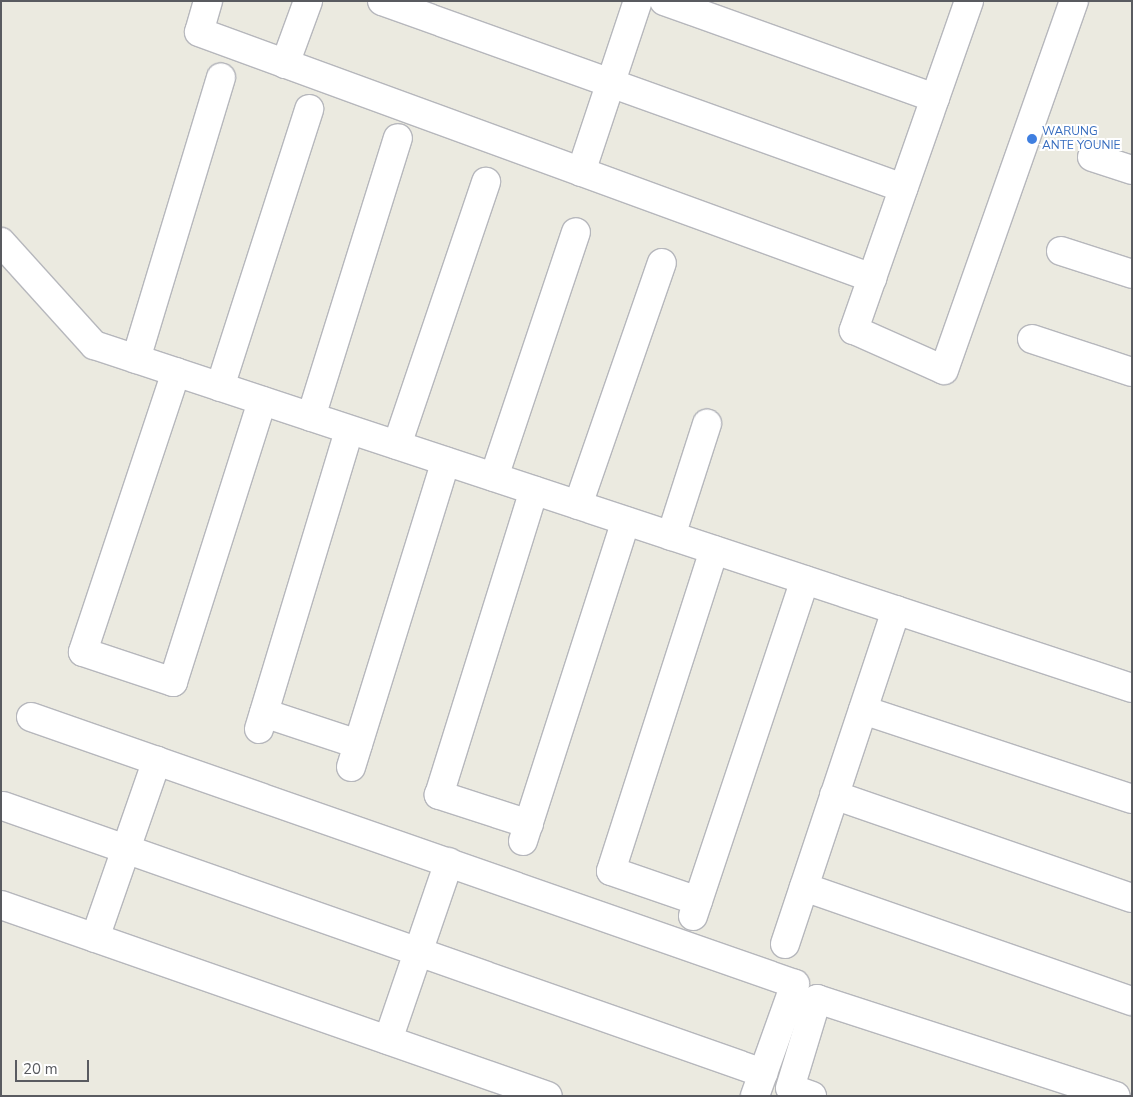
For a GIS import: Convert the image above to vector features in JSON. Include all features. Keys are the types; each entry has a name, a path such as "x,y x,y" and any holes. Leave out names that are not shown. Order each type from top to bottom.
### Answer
{"street":[{"path":"208,1 199,32 872,278"},
{"path":"285,64 308,1"},
{"path":"382,1 903,188"},
{"path":"582,172 638,1"},
{"path":"664,1 935,98"},
{"path":"962,3 935,98 854,330 944,370 1074,1"},
{"path":"136,359 221,78"},
{"path":"220,387 309,109"},
{"path":"311,417 398,138"},
{"path":"1092,157 1132,170"},
{"path":"397,445 486,182"},
{"path":"494,477 576,232"},
{"path":"1,242 94,345 1132,688"},
{"path":"1061,251 1132,274"},
{"path":"578,505 662,263"},
{"path":"1032,339 1132,372"},
{"path":"176,372 83,652 173,682 262,401"},
{"path":"671,536 707,424"},
{"path":"350,430 262,721 354,755 446,461"},
{"path":"534,490 439,795 526,832 626,521"},
{"path":"714,550 611,871 696,908 804,580"},
{"path":"785,944 896,610"},
{"path":"863,710 1132,799"},
{"path":"3,806 418,952 759,1084 795,984 31,717"},
{"path":"95,938 157,760"},
{"path":"834,795 1132,898"},
{"path":"388,1040 449,862"},
{"path":"804,888 1132,1001"},
{"path":"1,905 548,1096"},
{"path":"812,1096 790,1088 817,999 1116,1096"}],"place":[{"name":"WARUNG ANTE YOUNIE","path":"1032,139"}]}
